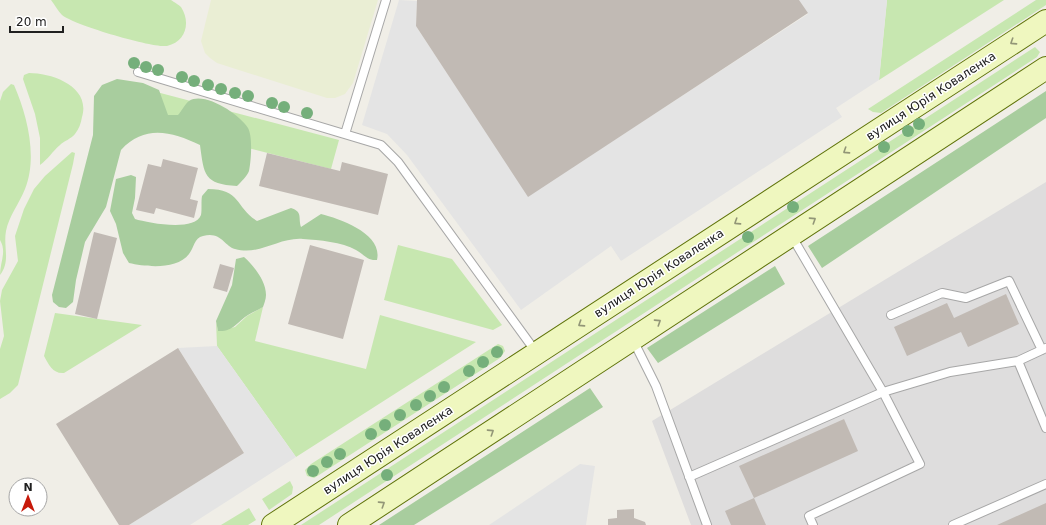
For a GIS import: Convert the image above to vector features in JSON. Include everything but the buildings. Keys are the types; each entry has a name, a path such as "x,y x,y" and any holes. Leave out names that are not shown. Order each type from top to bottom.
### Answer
{"main road":[{"name":"вулиця Юрія Коваленка","path":"273,525 1046,21"},
{"path":"350,525 1046,68"}],"lane":[{"path":"345,134 386,0"},
{"path":"138,72 381,145 398,162 537,353"},
{"path":"790,235 883,392 920,464 809,516 813,525"},
{"path":"689,477 883,392 950,372 1018,362 1044,349 1009,281 966,298 942,293 891,315"},
{"path":"633,339 656,386 707,525"},
{"path":"1018,362 1046,428"},
{"path":"953,525 1046,484"}],"shaded area":[{"path":"399,0 417,1 416,26 528,196 808,14 799,0 887,0 879,80 836,108 842,117 621,261 611,246 521,310 407,155 387,134 362,125"},
{"path":"1046,182 1046,525 691,525 652,421"},
{"path":"217,346 296,457 190,525 129,525 244,453 178,348"},
{"path":"580,464 595,466 586,525 489,525"}],"green space":[{"path":"51,0 171,0 181,7 184,13 186,19 185,31 179,40 167,46 159,46 130,40 97,30 69,19 59,12"},
{"path":"211,0 378,0 353,83 345,94 335,98 327,98 217,63 210,58 205,53 201,41"},
{"path":"887,0 1004,0 879,80"},
{"path":"1036,0 1046,0 1046,5 881,113 873,112 868,109"},
{"path":"1035,47 1040,52 1037,57 319,525 301,525"},
{"path":"29,73 49,76 68,84 76,90 81,97 83,106 82,117 78,130 72,137 63,142 40,165 40,138 35,114 23,79 24,75"},
{"path":"117,79 143,83 159,90 168,115 178,115 189,101 196,99 204,99 213,102 230,111 244,123 250,132 251,149 249,171 237,186 226,185 212,180 208,176 203,164 200,145 190,140 169,134 159,133 140,136 130,142 121,150 106,207 85,242 76,280 73,302 66,308 59,307 53,302 52,295 93,135 94,96 102,85"},
{"path":"115,81 339,140 331,169 107,112"},
{"path":"11,84 14,85 19,97 27,123 31,150 31,163 25,189 7,226 5,237 6,259 0,275 3,249 0,240 0,101 3,92"},
{"path":"1046,91 1046,118 822,268 808,246"},
{"path":"72,152 75,153 73,164 18,385 10,393 0,399 0,349 4,336 0,301 2,290 18,261 15,236 24,209 34,189 45,176"},
{"path":"131,175 136,177 135,198 132,213 135,219 171,225 190,223 197,220 201,215 202,196 208,189 219,190 232,195 250,216 257,221 291,208 299,213 301,227 321,214 349,224 367,235 374,243 377,251 377,260 368,258 350,247 337,243 294,239 253,250 244,250 235,249 218,237 209,235 200,237 196,241 191,252 177,263 161,266 144,266 129,263 123,253 116,224 110,211 116,179"},
{"path":"398,245 452,259 502,325 493,330 384,300"},
{"path":"244,257 255,269 264,284 266,295 263,307 248,315 231,328 218,331 216,321 232,285 236,259"},
{"path":"775,266 785,284 658,363 647,348"},
{"path":"263,307 255,341 366,369 380,315 476,342 296,457 217,346 216,321 218,331 235,327 247,316"},
{"path":"55,313 142,325 64,373 60,373 52,368 44,356"},
{"path":"498,344 503,346 505,351 500,358 319,475 314,478 307,476 305,470 311,464"},
{"path":"590,388 603,407 414,525 379,525"},
{"path":"290,481 293,487 292,494 269,510 262,499"},
{"path":"249,508 256,520 248,525 221,525"}]}
